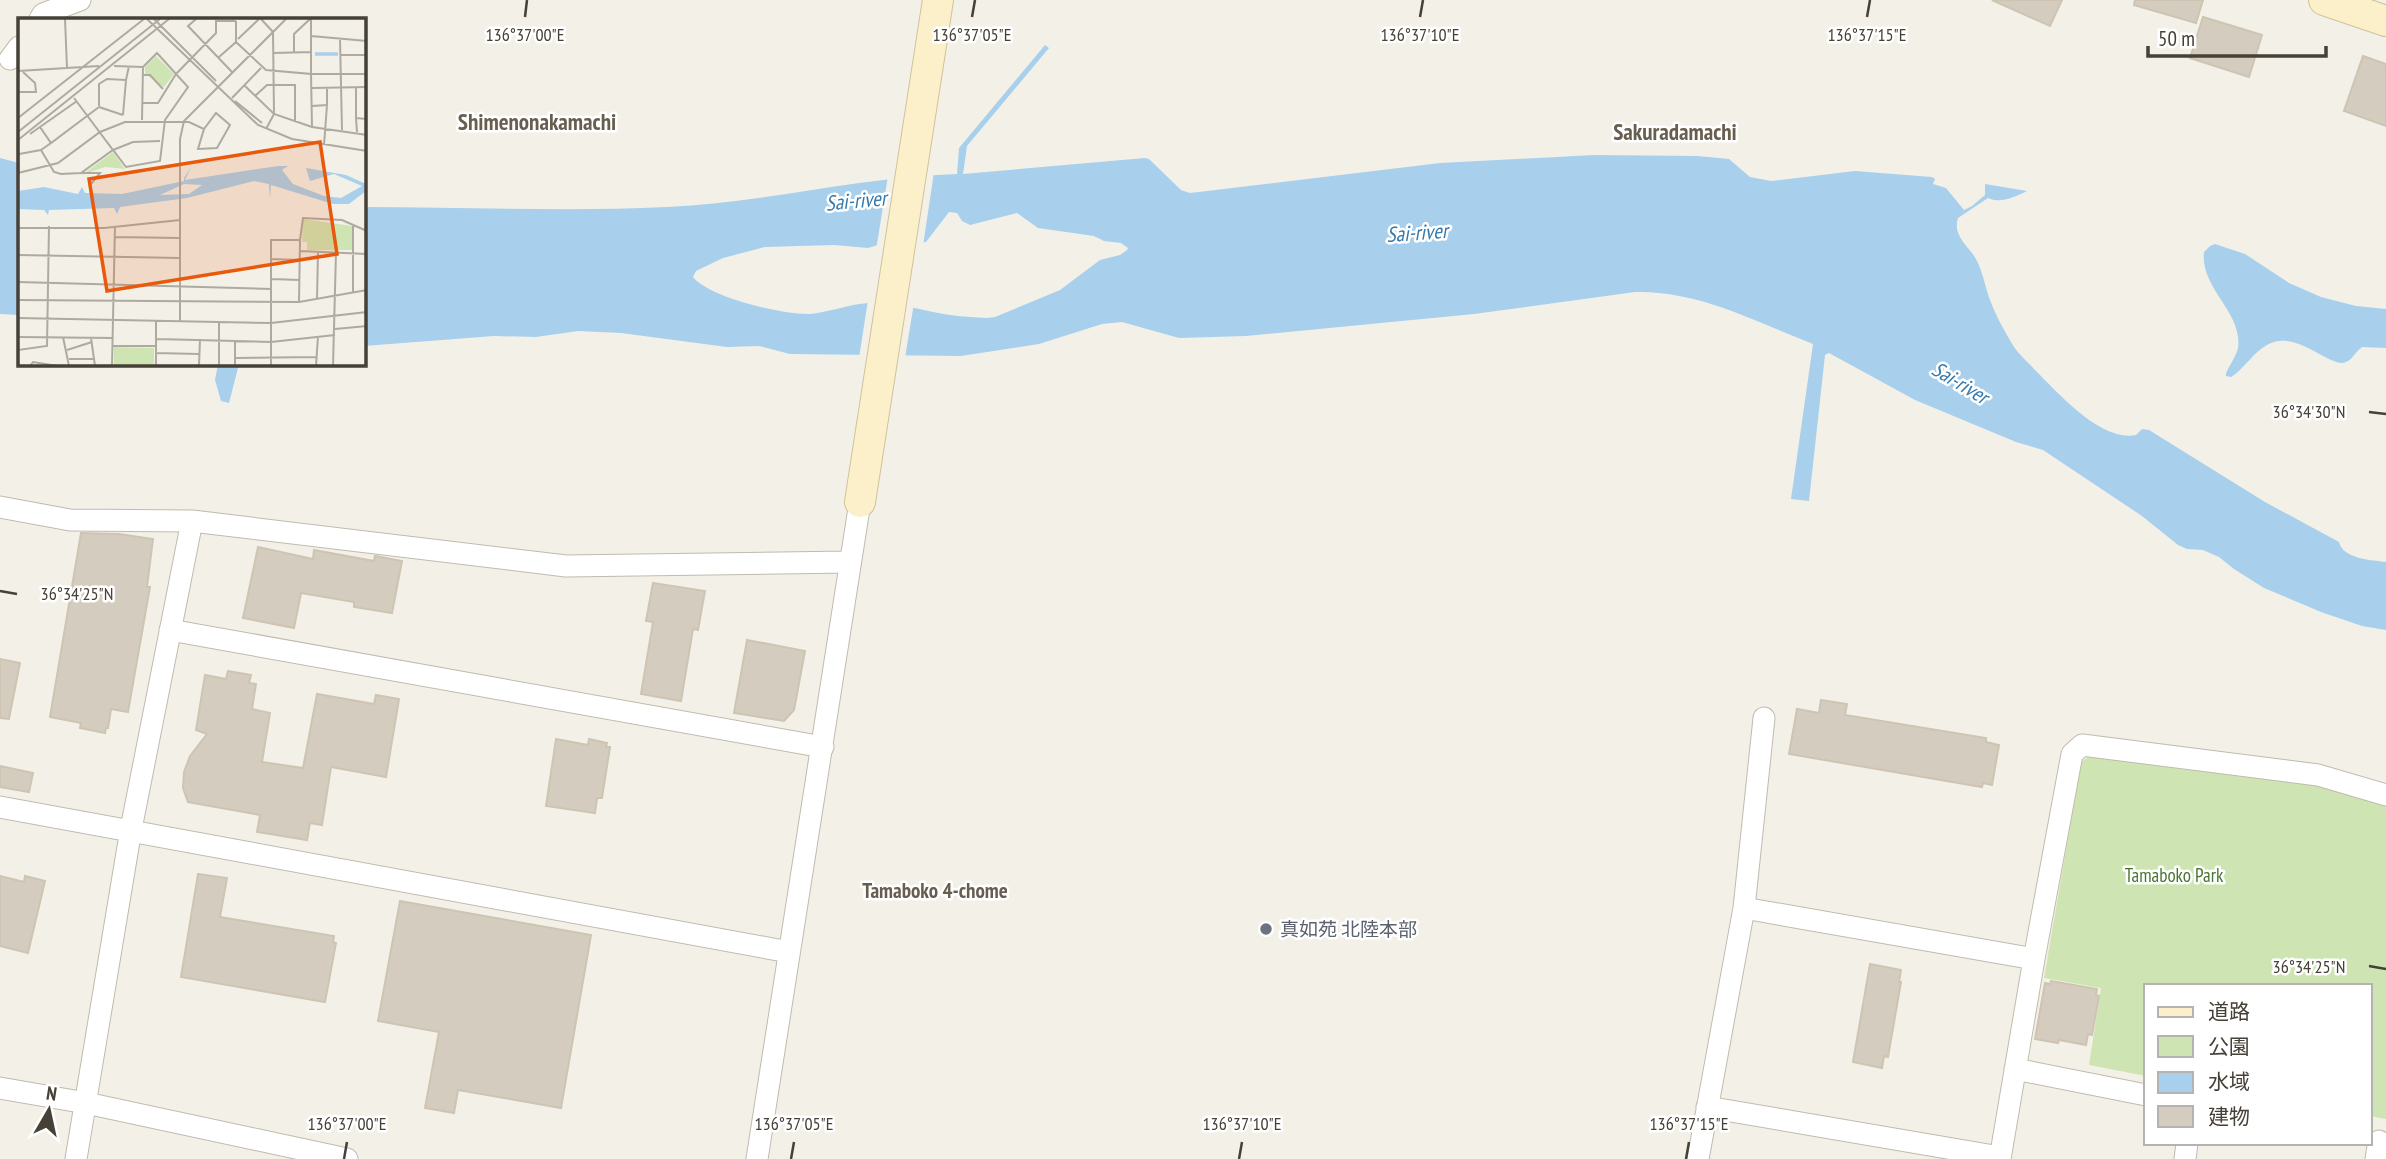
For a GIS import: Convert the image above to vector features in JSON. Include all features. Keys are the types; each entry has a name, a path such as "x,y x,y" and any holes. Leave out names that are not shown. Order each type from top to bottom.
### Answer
{"street":[{"path":"41,18 80,0"},
{"path":"757,1159 938,0"},
{"path":"2324,0 2386,21"},
{"path":"0,506 70,520 192,521 566,566 850,562"},
{"path":"76,1159 131,829 192,521"},
{"path":"170,630 823,747"},
{"path":"1698,1159 1744,908 1764,718"},
{"path":"1707,1107 2000,1158 2034,958 2073,754 2082,745 2318,775 2386,795"},
{"path":"0,807 789,951"},
{"path":"1744,908 2034,958"},
{"path":"2015,1069 2144,1095"},
{"path":"0,1088 86,1103 347,1159"}],"green space":[{"name":"Tamaboko Park","path":"2094,753 2317,782 2386,802 2386,1119 2372,1116 2372,984 2144,984 2144,1076 2089,1065 2101,988 2044,978 2081,762"}],"water":[{"name":"Sai-river","path":"1045,45 1049,48 967,146 963,174 1145,158 1181,190 1190,193 1440,163 1594,155 1698,156 1729,159 1750,177 1771,181 1855,171 1932,177 1935,179 1933,184 1946,188 1964,210 1985,195 1985,184 2027,191 2002,200 1988,198 1958,218 1957,224 1959,235 1978,264 1995,312 2016,350 2068,403 2095,424 2123,435 2136,435 2142,429 2149,430 2265,502 2339,542 2346,552 2386,562 2386,630 2362,626 2321,612 2264,588 2219,557 2203,550 2187,549 2178,545 2142,516 2043,450 2016,442 1915,400 1829,353 1825,355 1809,501 1791,499 1813,344 1726,309 1681,296 1635,292 1474,314 1246,336 1179,338 1122,322 1102,324 1039,344 961,356 790,354 759,346 727,347 621,333 578,331 536,337 494,336 366,346 366,207 591,209 703,205 884,180 957,174 959,148","holes":["949,212 957,213 962,221 970,225 1017,213 1038,228 1094,236 1104,241 1121,243 1128,248 1120,255 1100,260 1060,290 987,318 877,303 810,314 783,312 748,304 715,292 693,277 696,271 723,258 765,247 834,245 868,248 926,242"]},
{"path":"0,158 18,163 18,315 0,314"},
{"path":"2215,244 2245,254 2289,283 2321,297 2356,306 2386,309 2386,348 2362,347 2348,361 2340,363 2295,343 2274,342 2261,349 2231,377 2226,376 2238,348 2238,335 2208,278 2204,252"},
{"path":"218,366 238,366 229,403 221,401 215,380"}],"pier":[{"path":"934,172 923,246 876,250 888,176"},
{"path":"868,300 914,303 905,358 859,358"}],"building":[{"path":"1992,0 2062,0 2050,26"},
{"path":"2135,0 2203,0 2196,23 2134,5"},
{"path":"2203,17 2262,35 2249,77 2190,58"},
{"path":"2363,56 2386,64 2386,126 2344,111"},
{"path":"81,533 119,534 153,539 147,587 150,587 128,712 111,709 105,733 80,728 81,723 50,717"},
{"path":"258,547 313,559 314,550 374,561 375,556 402,561 392,613 354,607 354,602 301,593 294,628 243,618"},
{"path":"653,583 705,591 698,630 693,629 681,701 641,694 653,622 646,621"},
{"path":"747,640 805,651 794,710 784,721 734,713"},
{"path":"0,659 20,663 9,719 0,718"},
{"path":"228,671 251,675 249,683 256,684 252,709 270,713 262,762 303,768 317,694 374,704 376,695 399,699 386,777 331,767 322,825 310,823 307,840 257,832 260,815 188,802 183,788 184,772 190,756 207,734 196,730 205,675 226,679"},
{"path":"1821,700 1847,704 1845,715 1986,738 1986,742 1999,745 1992,785 1983,783 1982,787 1789,754 1797,709 1819,713"},
{"path":"556,739 588,745 589,739 607,743 606,747 610,747 602,798 597,798 595,813 546,806"},
{"path":"0,766 33,773 29,792 0,787"},
{"path":"198,874 227,878 220,917 334,936 333,942 336,943 325,1002 181,977"},
{"path":"0,876 24,882 25,876 45,881 28,953 0,946"},
{"path":"400,901 591,935 561,1108 458,1090 454,1113 425,1108 439,1032 378,1021"},
{"path":"1870,964 1901,970 1888,1057 1884,1056 1882,1068 1853,1062"},
{"path":"2051,981 2097,989 2096,995 2099,996 2092,1035 2088,1034 2086,1045 2035,1039 2045,983 2050,984"}],"place":[{"name":"真如苑 北陸本部","path":"1266,929"}],"district":[{"name":"Shimenonakamachi","path":"537,122"},
{"name":"Sakuradamachi","path":"1675,132"},
{"name":"Tamaboko 4-chome","path":"935,891"}]}
